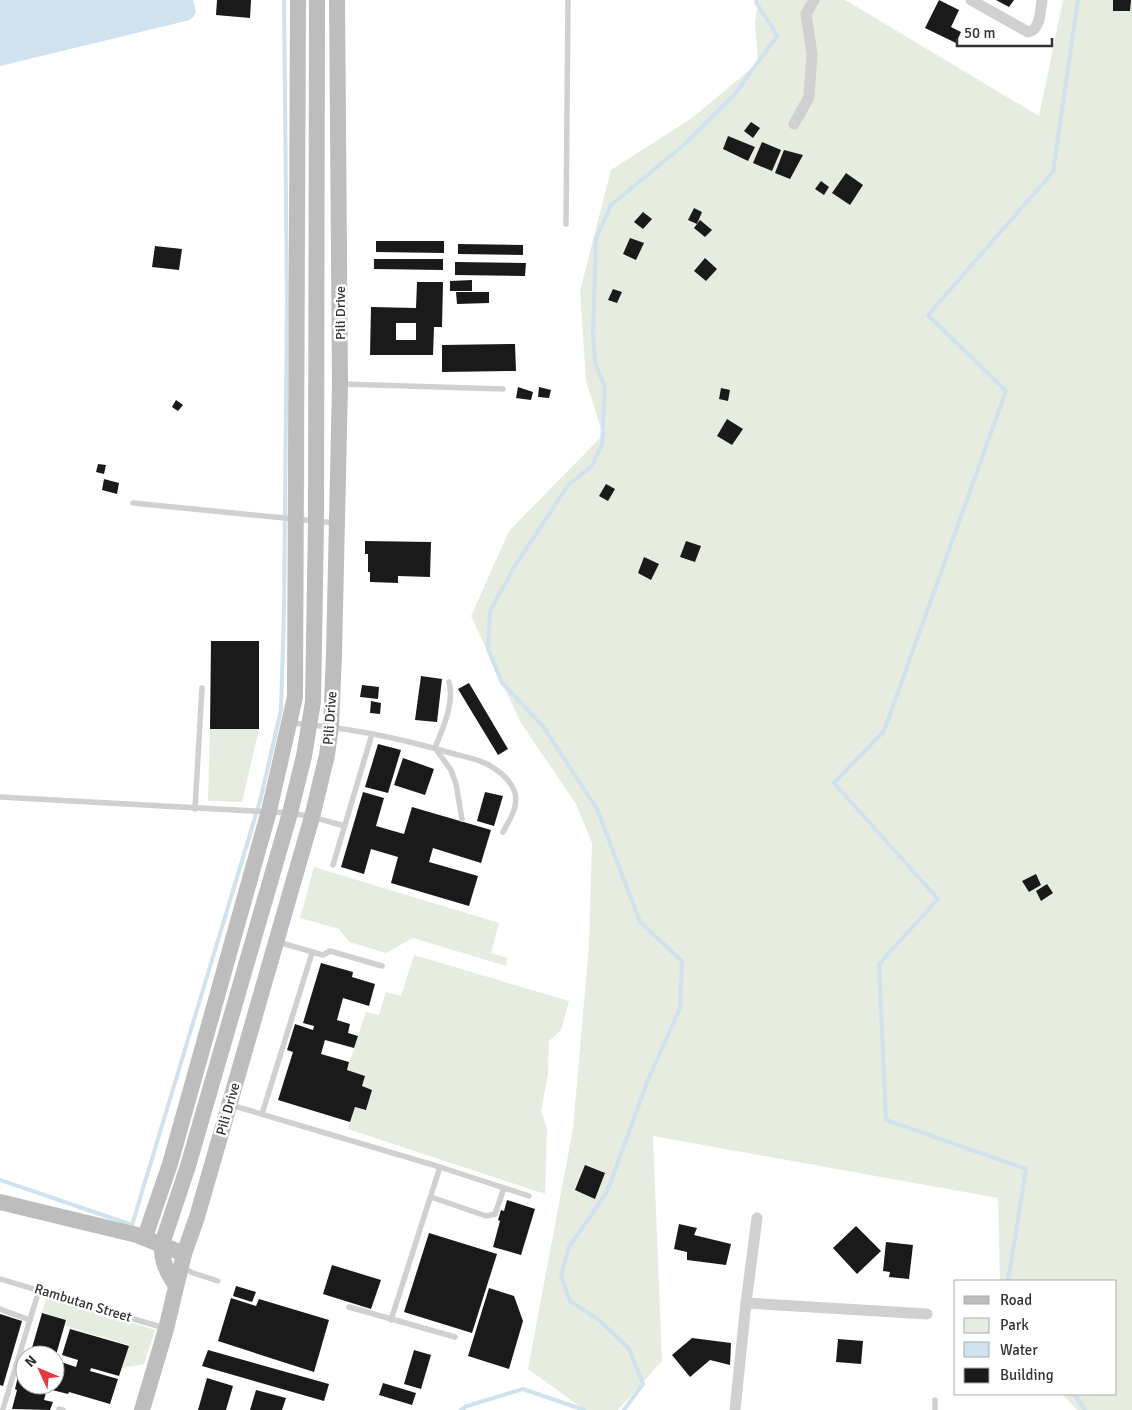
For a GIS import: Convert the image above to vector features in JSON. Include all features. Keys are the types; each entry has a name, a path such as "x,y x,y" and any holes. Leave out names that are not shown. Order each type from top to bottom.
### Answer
{"street":[{"path":"176,1286 164,1267 154,1241 170,1164 268,811 295,697 292,520 298,0"},
{"path":"154,1241 188,1166 290,813 310,725 313,702 315,615 318,0"},
{"name":"Pili Drive","path":"142,1410 166,1329 183,1261 277,942 327,755 331,726 340,384 337,0"},
{"path":"794,124 809,97 812,54 806,14 814,0"},
{"path":"971,0 1028,32 1038,26 1042,0"},
{"path":"0,1202 154,1241 183,1261"},
{"path":"735,1410 757,1218"},
{"path":"746,1304 927,1314"}],"lane":[{"path":"566,224 568,0"},
{"path":"340,384 503,389"},
{"path":"133,503 337,523"},
{"path":"295,614 315,615"},
{"path":"435,748 447,717 451,688 449,682"},
{"path":"195,809 202,688"},
{"path":"290,723 331,726 372,734 435,748 485,763 510,782 515,792 516,805 503,832"},
{"path":"333,865 372,734"},
{"path":"435,748 451,770 456,784 462,819"},
{"path":"0,797 195,809 268,811 312,816 345,826"},
{"path":"277,942 323,955 330,950 382,966"},
{"path":"262,1114 312,953"},
{"path":"229,1105 440,1167 529,1196"},
{"path":"391,1320 440,1167"},
{"path":"431,1198 486,1216 495,1214 504,1188"},
{"path":"183,1261 193,1274 218,1281"},
{"name":"Rambutan Street","path":"0,1279 166,1329"},
{"path":"3,1409 39,1290"},
{"path":"349,1308 455,1337"},
{"path":"0,1309 30,1320"},
{"path":"935,1400 935,1410"}],"green space":[{"path":"758,0 845,0 1039,116 1063,0 1132,0 1132,1410 1077,1410 1063,1395 1117,1395 1117,1280 1000,1280 998,1198 653,1136 662,1361 618,1410 585,1410 528,1369 573,1129 589,945 592,843 576,804 521,723 471,616 509,531 603,435 586,381 580,291 611,170 692,118 758,63 755,24"},
{"path":"210,729 259,729 242,802 208,801"},
{"path":"314,867 499,923 491,953 508,958 506,966 413,938 386,953 349,942 339,929 300,918"},
{"path":"414,955 569,1001 561,1030 549,1041 548,1075 541,1111 547,1128 545,1194 348,1129 355,1107 366,1110 372,1090 362,1086 365,1076 347,1070 366,1012 379,1015 386,992 401,996"},
{"path":"47,1295 155,1330 144,1364 122,1368 129,1345 65,1326 67,1320 42,1312"}],"water":[{"path":"0,0 193,0 196,12 190,20 0,66"}],"building":[{"path":"217,0 251,0 250,18 216,15"},
{"path":"939,0 959,10 951,27 961,32 956,43 925,28"},
{"path":"996,0 1014,0 1009,7"},
{"path":"1113,0 1131,0 1130,11 1113,11"},
{"path":"751,122 760,128 753,138 744,131"},
{"path":"728,136 755,147 748,161 723,149"},
{"path":"762,142 781,150 772,171 753,163"},
{"path":"784,150 803,155 790,179 775,173"},
{"path":"846,173 863,185 850,205 832,193"},
{"path":"821,181 829,187 824,195 815,189"},
{"path":"694,208 702,212 697,224 688,220"},
{"path":"643,212 652,219 643,229 634,222"},
{"path":"700,220 712,230 705,237 694,228"},
{"path":"630,238 644,243 636,260 623,254"},
{"path":"376,241 444,241 444,253 376,252"},
{"path":"458,244 523,245 523,255 458,254"},
{"path":"155,246 182,249 179,270 152,267"},
{"path":"705,258 717,269 706,281 694,271"},
{"path":"374,259 443,259 443,270 374,269"},
{"path":"455,262 526,263 525,276 455,275"},
{"path":"472,280 472,291 450,291 450,281"},
{"path":"417,282 443,282 442,327 434,327 433,355 370,355 371,307 416,308","holes":["396,323 416,323 416,340 396,340"]},
{"path":"613,289 622,292 617,303 608,300"},
{"path":"456,292 489,292 489,303 457,304"},
{"path":"515,344 516,371 442,372 442,345"},
{"path":"518,387 533,392 531,400 516,398"},
{"path":"539,387 551,390 549,398 538,397"},
{"path":"721,388 730,390 728,401 719,399"},
{"path":"176,400 183,405 178,411 172,407"},
{"path":"727,419 743,429 732,445 717,436"},
{"path":"98,464 106,465 104,474 96,472"},
{"path":"104,479 119,483 117,494 102,490"},
{"path":"606,484 615,489 608,501 599,496"},
{"path":"365,541 431,542 430,577 398,576 398,583 370,582 368,554 365,554"},
{"path":"686,541 701,546 695,562 680,557"},
{"path":"644,557 659,564 651,580 638,573"},
{"path":"211,641 259,641 259,729 210,729"},
{"path":"421,676 442,679 437,722 415,720"},
{"path":"469,683 508,749 498,755 458,689"},
{"path":"362,685 379,687 378,699 360,697"},
{"path":"371,701 381,703 380,714 370,713"},
{"path":"378,744 401,750 388,793 365,787"},
{"path":"403,758 434,769 425,795 394,785"},
{"path":"363,792 384,798 376,826 404,834 412,807 491,830 481,863 433,848 429,862 478,876 469,906 391,883 398,857 371,849 364,874 341,867"},
{"path":"485,792 503,796 494,826 477,821"},
{"path":"1036,874 1041,885 1029,892 1022,881"},
{"path":"1047,884 1053,893 1041,901 1036,891"},
{"path":"321,963 353,972 352,977 375,984 369,1006 343,998 337,1020 350,1024 348,1033 358,1036 354,1048 325,1040 321,1054 349,1062 347,1070 365,1076 362,1086 372,1090 366,1110 355,1107 350,1122 278,1100 293,1052 287,1050 295,1024 313,1030 314,1026 303,1023"},
{"path":"585,1165 605,1173 595,1199 575,1190"},
{"path":"507,1200 535,1209 521,1255 493,1247 500,1221 498,1220 501,1210 504,1211"},
{"path":"679,1224 697,1228 694,1235 731,1244 726,1265 687,1260 687,1252 674,1249"},
{"path":"856,1226 881,1251 857,1274 833,1248"},
{"path":"429,1233 497,1254 472,1333 404,1312"},
{"path":"886,1242 913,1245 909,1279 889,1277 890,1272 883,1271"},
{"path":"332,1265 381,1280 371,1309 323,1294"},
{"path":"236,1286 256,1292 252,1302 233,1296"},
{"path":"489,1288 514,1296 523,1321 509,1369 468,1356"},
{"path":"231,1298 256,1306 259,1299 329,1320 314,1372 218,1341"},
{"path":"42,1313 66,1320 59,1345 33,1345"},
{"path":"0,1314 22,1321 3,1386 0,1385"},
{"path":"70,1329 129,1346 119,1376 91,1368 90,1371 118,1379 110,1404 69,1392 68,1394 65,1393 65,1363 76,1367 78,1360 65,1356 65,1345"},
{"path":"692,1338 731,1343 730,1365 710,1360 690,1377 672,1355"},
{"path":"838,1339 863,1341 861,1364 836,1362"},
{"path":"208,1350 329,1384 324,1401 202,1366"},
{"path":"414,1350 431,1355 421,1389 404,1384"},
{"path":"207,1378 233,1386 226,1410 198,1410"},
{"path":"383,1383 416,1393 412,1405 379,1395"},
{"path":"256,1390 286,1398 282,1410 250,1410"},
{"path":"16,1395 45,1395 44,1400 53,1402 50,1410 12,1409"}],"waterway":[{"path":"0,1180 132,1225 260,801 281,710 284,610 287,300 284,0"},
{"path":"624,1410 643,1384 629,1349 599,1320 570,1301 561,1276 569,1247 607,1192 648,1080 680,1008 682,961 640,922 597,809 543,726 502,683 488,649 490,611 515,566 568,485 592,466 602,444 605,387 595,363 593,333 596,239 611,205 686,143 735,94 777,36 756,0"},
{"path":"1008,1280 1026,1169 886,1120 879,964 938,899 834,783 884,731 1006,391 928,315 1053,172 1078,0"},
{"path":"461,1410 467,1406 523,1389 584,1410"},
{"path":"1075,1395 1085,1410"}]}
